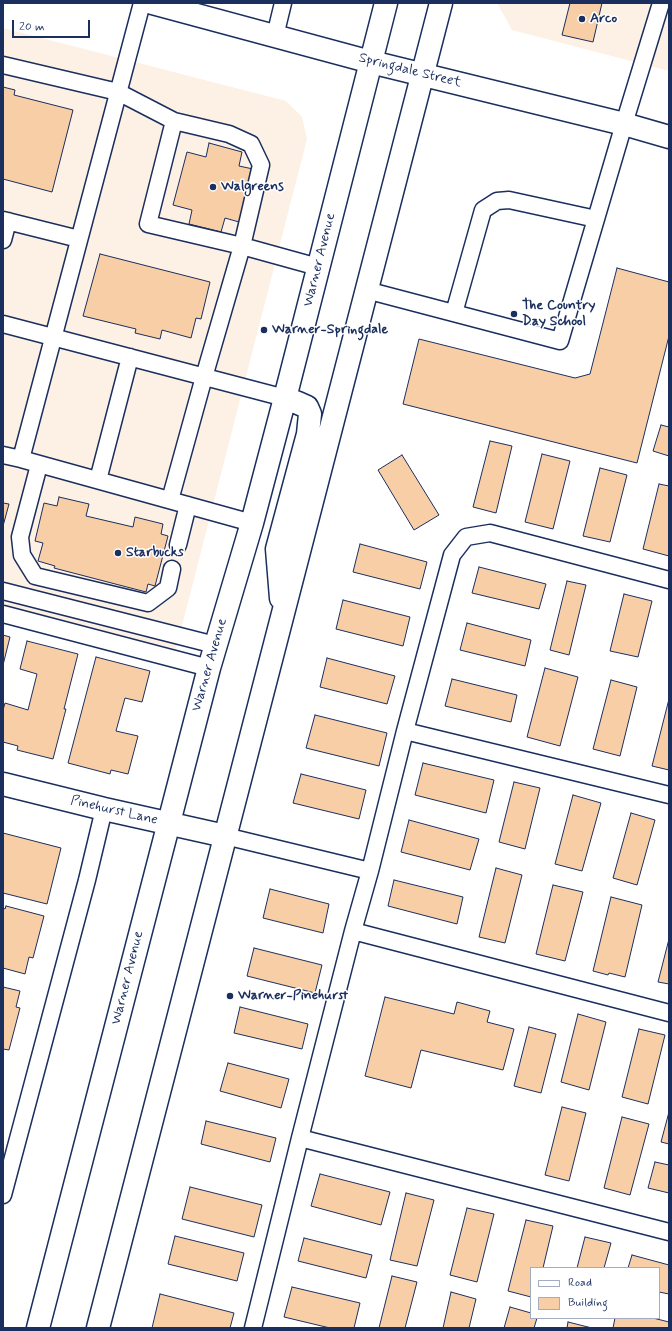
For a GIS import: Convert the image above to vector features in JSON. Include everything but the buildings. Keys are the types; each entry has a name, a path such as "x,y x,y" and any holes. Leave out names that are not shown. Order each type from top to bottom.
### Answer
{"main road":[{"name":"Springdale Street","path":"152,3 198,9 275,36 422,75 624,124 669,137"},
{"name":"Warner Avenue","path":"38,1328 208,668 252,523 386,3"},
{"path":"98,1328 441,3"},
{"path":"283,613 277,549 308,434 310,414 307,407 285,398"},
{"name":"Pinehurst Lane","path":"3,784 104,810 225,836"}],"lane":[{"path":"21,459 142,3"},
{"path":"275,36 283,3"},
{"path":"366,290 560,341 661,3"},
{"path":"3,64 118,92 174,121 229,134 252,144 261,165 242,246 170,500"},
{"path":"174,121 148,224 242,246 318,267"},
{"path":"454,313 483,210 497,201 509,200 596,219"},
{"path":"3,240 5,221 79,239"},
{"path":"3,324 285,398"},
{"path":"98,480 130,357"},
{"path":"3,455 252,523"},
{"path":"40,465 20,537 22,555 35,576 148,603 168,588 172,569"},
{"path":"178,545 188,505"},
{"path":"253,1328 353,931 452,555 466,537 490,532 669,580"},
{"path":"3,591 215,645"},
{"path":"3,614 208,668"},
{"path":"405,731 669,795"},
{"path":"3,1195 85,888 104,810"},
{"path":"225,836 370,871"},
{"path":"353,931 669,1012"},
{"path":"300,1138 669,1232"}],"shaded area":[{"path":"497,3 669,3 669,71 512,30"},
{"path":"3,28 286,101 302,117 307,139 176,649 3,605"}],"place":[{"name":"Arco","path":"582,19"},
{"name":"Walgreens","path":"213,187"},
{"name":"The Country Day School","path":"514,314"},
{"name":"Warner-Springdale","path":"264,330"},
{"name":"Starbucks","path":"118,553"},
{"name":"Warner-Pinehurst","path":"230,996"}]}
